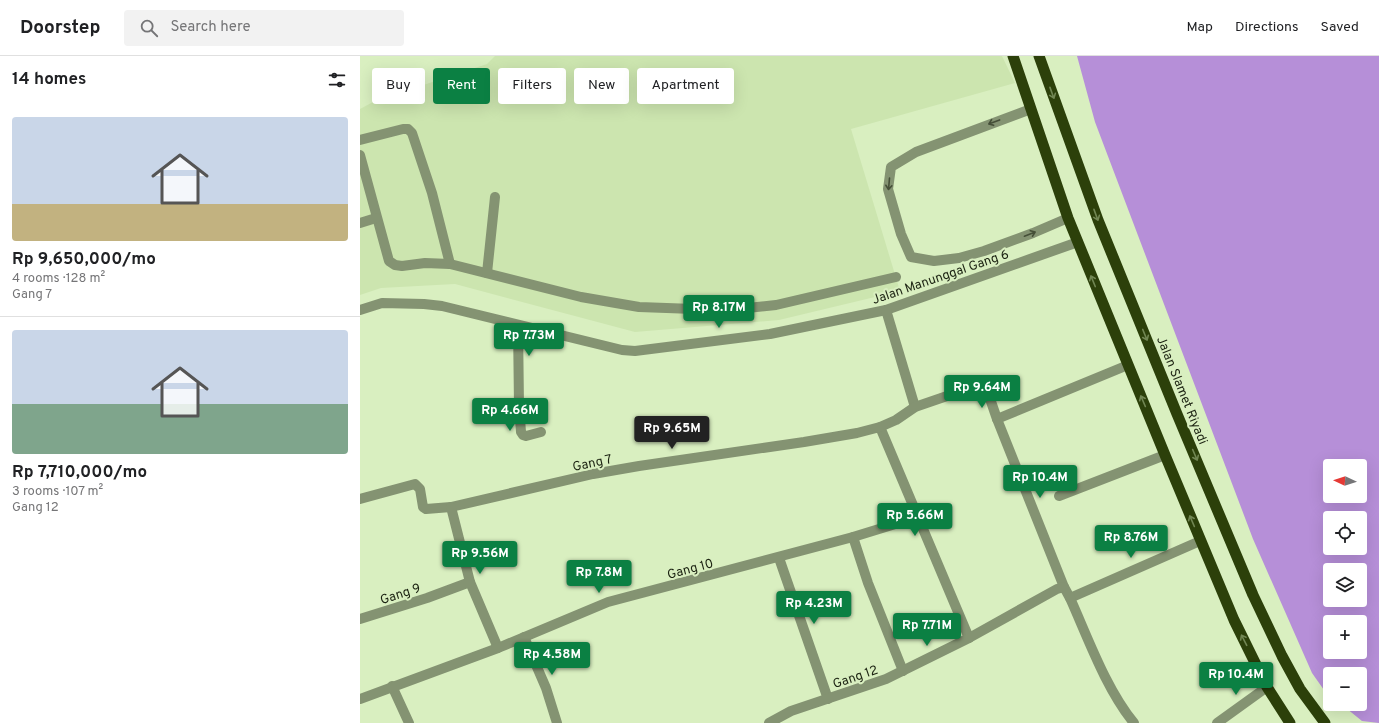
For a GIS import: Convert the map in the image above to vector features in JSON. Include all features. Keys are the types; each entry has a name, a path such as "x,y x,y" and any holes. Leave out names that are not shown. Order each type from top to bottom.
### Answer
{"highway":[{"path":"1014,56 1068,218 1200,541 1234,620 1267,687 1290,723"},
{"name":"Jalan Slamet Riyadi","path":"1038,56 1098,220 1253,595 1285,662 1300,689 1325,723"}],"street":[{"path":"1031,109 916,152 891,167 888,189 901,234 911,257 934,261 959,258 984,251 1068,218"},
{"path":"360,140 403,129 408,129 412,133 432,193 450,264"},
{"path":"360,155 389,261 395,265 425,263 450,264 581,297 639,307 694,310 738,309 776,305 896,277"},
{"path":"487,273 495,197"},
{"path":"360,223 376,218"},
{"name":"Jalan Manunggal Gang 6","path":"360,310 382,303 442,306 622,350 635,351 770,334 886,310 1078,242"},
{"path":"886,310 915,408"},
{"path":"518,325 519,406 522,432 523,435 526,436 541,432"},
{"path":"1128,365 997,419 1064,587 1110,686 1123,710 1134,723"},
{"name":"Gang 7","path":"360,499 415,484 420,489 423,507 426,509 452,507 593,474 857,433 880,427 896,420 915,408 979,385 984,385 986,387 997,419"},
{"path":"880,427 969,638"},
{"path":"1059,496 1165,455"},
{"path":"452,507 470,582 498,648"},
{"name":"Gang 10","path":"360,699 498,648 608,602 779,558 918,517"},
{"path":"853,537 868,583 903,671"},
{"path":"1070,598 1200,541"},
{"path":"779,558 828,699"},
{"name":"Gang 9","path":"360,619 427,598 470,582"},
{"name":"Gang 12","path":"769,723 791,711 875,683 903,671 969,638 1057,589 1064,587"},
{"path":"524,637 546,688 557,723"},
{"path":"392,686 409,723"},
{"path":"1218,723 1267,687"}],"shaded area":[{"path":"495,56 1002,56 1015,83 851,129 900,291 779,320 635,332 455,284 381,288 360,295 360,109 372,103 372,104 425,104 425,84 433,82 433,104 490,104 490,68 475,68 487,64"},
{"path":"1077,56 1379,56 1379,723 1362,721 1350,711 1367,711 1367,667 1323,667 1323,689 1312,673 1253,539 1095,122"}]}
